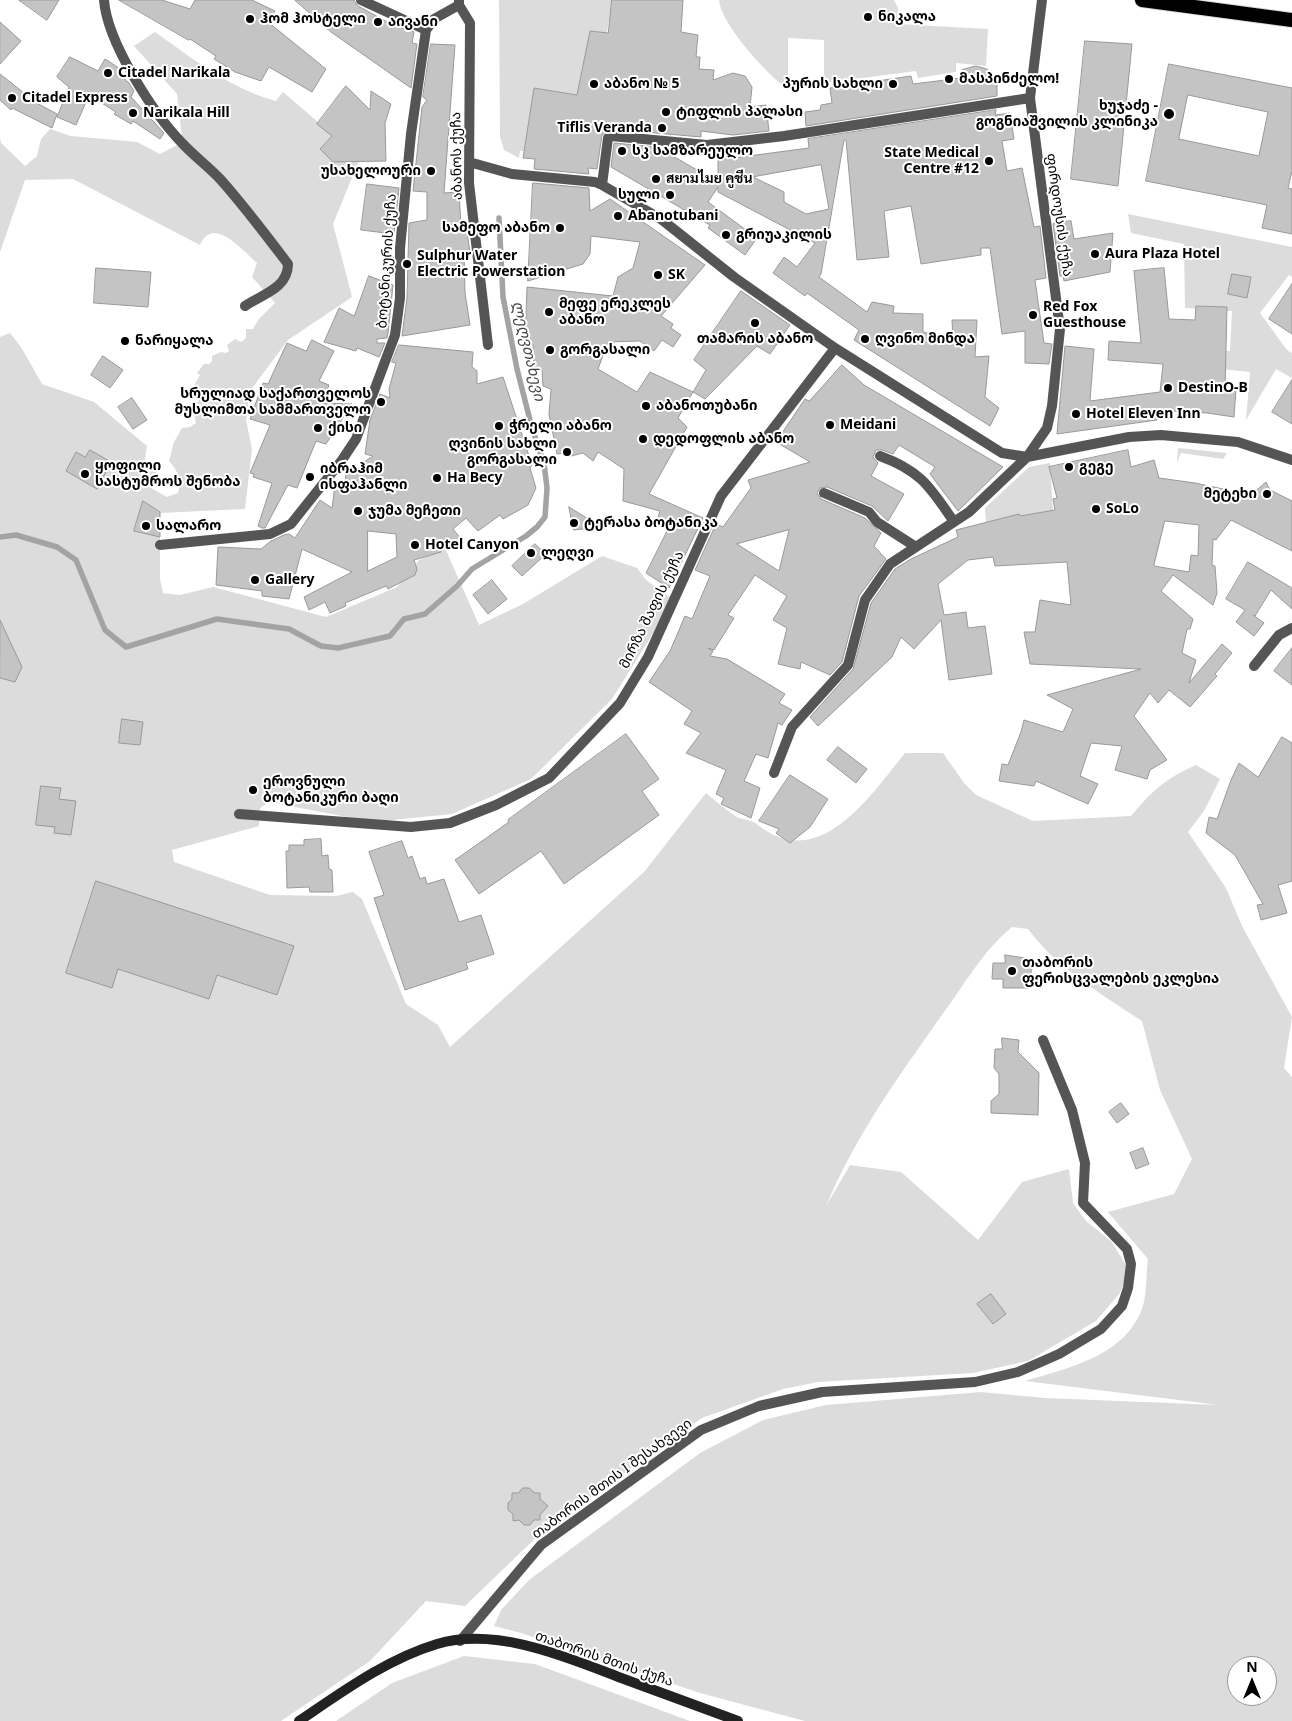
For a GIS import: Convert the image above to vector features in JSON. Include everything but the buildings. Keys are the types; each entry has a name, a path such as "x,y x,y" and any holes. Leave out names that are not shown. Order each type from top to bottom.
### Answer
{"highway":[{"path":"1142,0 1292,20"}],"main road":[{"name":"თაბორის მთის ქუჩა","path":"299,1721 346,1689 409,1655 439,1644 460,1641 500,1640 537,1648 738,1721"}],"street":[{"path":"104,0 109,24 130,69 157,112 182,143 219,178 288,264 288,275 283,283 245,306"},
{"path":"361,0 426,30 434,19 459,3"},
{"name":"ფირდოუსის ქუჩა","path":"774,773 792,727 848,665 865,600 890,564 969,512 1027,457 1046,428 1052,406 1060,329 1030,98 1042,0"},
{"name":"აბანოს ქუჩა","path":"459,3 470,23 469,182 488,345"},
{"name":"ბოტანიკურის ქუჩა","path":"160,545 270,534 291,524 342,460 356,439 395,335 400,298 400,248 411,134 426,30"},
{"path":"602,185 608,138 611,136 707,145 784,136 1030,98"},
{"path":"469,162 512,174 594,182 602,185 661,219 734,276 835,348 1002,453 1027,457 1128,438 1161,435 1238,442 1292,460"},
{"name":"მირზა შაფის ქუჩა","path":"239,814 411,827 450,823 496,805 549,778 620,703 648,657 721,496 835,348"},
{"path":"880,456 900,463 916,473 954,522"},
{"path":"824,493 869,512 877,522 916,547"},
{"path":"1254,666 1279,635 1292,628"},
{"name":"თაბორის მთის I შესახვევი","path":"460,1641 541,1546 701,1430 759,1406 822,1392 975,1382 1018,1372 1059,1354 1101,1329 1122,1306 1128,1288 1132,1264 1127,1249 1083,1203 1085,1163 1072,1110 1043,1040"}],"shaded area":[{"path":"499,0 612,0 607,33 590,31 577,95 534,88 524,151 520,151 519,158 504,150 500,136"},
{"path":"719,0 894,0 898,8 898,24 988,29 986,66 956,63 956,72 918,78 916,71 824,83 824,40 788,38 788,89 769,73 746,48 728,22"},
{"path":"155,32 213,72 243,89 276,101 283,92 360,158 333,224 352,297 288,340 250,391 246,420 252,449 245,509 160,513 160,579 163,593 180,595 213,587 326,617 397,587 419,560 445,548 479,625 523,604 602,556 637,568 646,580 674,600 612,699 531,779 452,814 373,822 269,802 260,808 259,826 172,850 174,862 270,895 336,896 353,892 362,899 406,1004 438,1025 450,1047 644,872 706,793 737,817 753,822 780,838 802,840 822,835 842,823 860,807 905,753 943,753 964,783 976,795 1033,821 1131,816 1160,786 1196,765 1220,779 1204,811 1188,832 1226,888 1242,926 1292,1017 1284,1068 1292,1077 1292,1721 805,1721 700,1693 521,1633 494,1626 501,1610 529,1580 700,1453 763,1420 826,1405 981,1392 1045,1398 1219,1405 1025,1381 1093,1358 1122,1339 1134,1325 1144,1303 1148,1259 1108,1212 1174,1194 1192,1159 1160,1090 1142,1021 1080,980 1052,956 1028,929 1012,927 992,946 975,967 895,1082 851,1154 826,1206 850,1165 901,1172 978,1240 1022,1182 1069,1169 1073,1203 1086,1221 1111,1241 1129,1270 1120,1293 1096,1321 1028,1361 973,1373 818,1382 783,1389 702,1418 544,1530 465,1606 426,1601 370,1661 281,1721 0,1721 0,337 10,333 21,347 42,384 94,402 147,446 145,459 157,474 151,488 167,497 178,493 180,484 175,468 169,461 174,442 182,428 190,427 196,423 194,414 199,398 192,389 200,375 197,373 204,364 209,364 212,361 212,356 229,351 227,345 235,339 241,342 246,338 246,329 253,329 258,320 275,303 252,277 257,263 228,238 212,233 206,236 200,245 73,179 25,180 0,252 0,138 1,143 25,166 37,156 41,139 50,129 71,136 137,142 160,154 179,144 182,138 177,94 134,46"},
{"path":"1128,214 1292,247 1292,277 1289,275 1260,313 1287,350 1292,353 1292,378 1276,369 1246,420 1250,372 1192,366 1193,349 1230,351 1232,311 1185,308 1184,244 1131,233"},
{"path":"1178,448 1227,453 1223,459 1181,453 1177,463"},
{"path":"1050,463 1054,526 1021,527 1019,516 986,522 985,508 1029,467"},
{"path":"464,1656 535,1664 690,1721 336,1721 392,1683"}],"waterway":[{"name":"ლეღვთახევი","path":"0,537 16,535 57,547 76,560 105,630 126,647 217,619 289,629 321,646 338,648 390,636 404,619 425,614 457,586 472,569 526,536 545,517 547,488 544,463 532,428 517,369 503,297 499,218"}],"place":[{"name":"ნიკალა","path":"868,17"},
{"name":"ჰომ ჰოსტელი","path":"250,19"},
{"name":"აივანი","path":"378,22"},
{"name":"Citadel Narikala","path":"108,73"},
{"name":"მასპინძელო!","path":"949,79"},
{"name":"აბანო № 5","path":"594,84"},
{"name":"პურის სახლი","path":"893,84"},
{"name":"Citadel Express","path":"12,98"},
{"name":"ტიფლის პალასი","path":"666,112"},
{"name":"Narikala Hill","path":"133,113"},
{"name":"ხუჯაძე - გოგნიაშვილის კლინიკა","path":"1169,114"},
{"name":"Tiflis Veranda","path":"662,128"},
{"name":"სკ სამზარეულო","path":"622,151"},
{"name":"State Medical Centre #12","path":"989,161"},
{"name":"უსახელოური","path":"431,171"},
{"name":"สยามไมย คูชีน","path":"656,179"},
{"name":"სული","path":"670,195"},
{"name":"Abanotubani","path":"618,216"},
{"name":"სამეფო აბანო","path":"560,228"},
{"name":"გრიუაკილის","path":"726,235"},
{"name":"Aura Plaza Hotel","path":"1095,254"},
{"name":"Sulphur Water Electric Powerstation","path":"407,264"},
{"name":"SK","path":"658,275"},
{"name":"მეფე ერეკლეს აბანო","path":"549,312"},
{"name":"Red Fox Guesthouse","path":"1033,315"},
{"name":"თამარის აბანო","path":"755,323"},
{"name":"ღვინო მინდა","path":"865,339"},
{"name":"ნარიყალა","path":"125,341"},
{"name":"გორგასალი","path":"550,350"},
{"name":"DestinO-B","path":"1168,388"},
{"name":"სრულიად საქართველოს მუსლიმთა სამმართველო","path":"381,402"},
{"name":"აბანოთუბანი","path":"646,406"},
{"name":"Hotel Eleven Inn","path":"1076,414"},
{"name":"Meidani","path":"830,425"},
{"name":"ჭრელი აბანო","path":"499,426"},
{"name":"ქისი","path":"318,428"},
{"name":"დედოფლის აბანო","path":"643,439"},
{"name":"ღვინის სახლი გორგასალი","path":"567,452"},
{"name":"გეგე","path":"1069,467"},
{"name":"ყოფილი სასტუმროს შენობა","path":"85,474"},
{"name":"იბრაჰიმ ისფაჰანლი","path":"310,477"},
{"name":"На Весу","path":"437,478"},
{"name":"მეტეხი","path":"1267,494"},
{"name":"SoLo","path":"1096,509"},
{"name":"ჯუმა მეჩეთი","path":"358,511"},
{"name":"ტერასა ბოტანიკა","path":"574,523"},
{"name":"სალარო","path":"146,526"},
{"name":"Hotel Canyon","path":"415,545"},
{"name":"ლეღვი","path":"531,553"},
{"name":"Gallery","path":"255,580"},
{"name":"ეროვნული ბოტანიკური ბაღი","path":"253,790"},
{"name":"თაბორის ფერისცვალების ეკლესია","path":"1012,971"}]}
